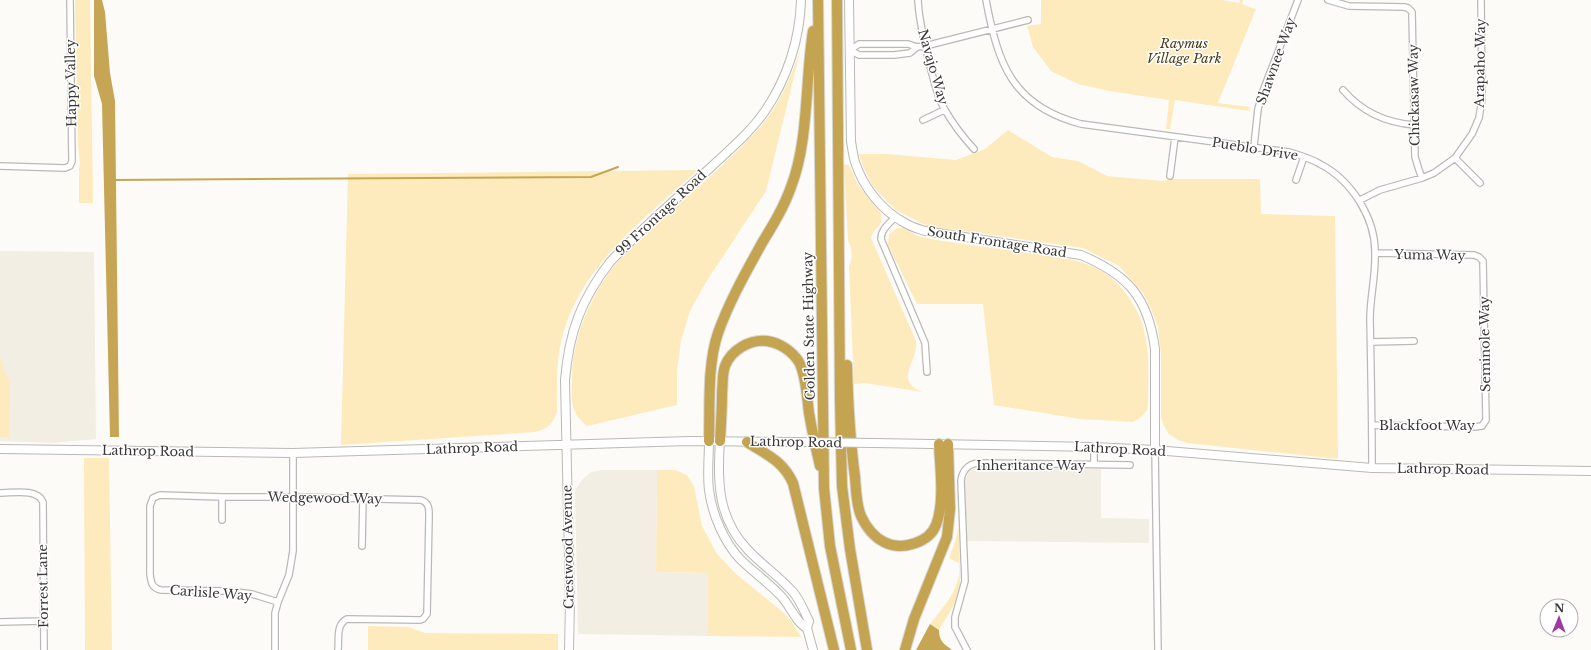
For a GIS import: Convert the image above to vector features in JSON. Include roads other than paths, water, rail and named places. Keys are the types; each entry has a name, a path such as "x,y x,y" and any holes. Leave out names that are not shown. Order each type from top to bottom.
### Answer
{"highway":[{"path":"836,0 842,486 850,549 867,650"},
{"path":"709,441 711,364 718,334 740,283 779,214 792,186 798,165 803,135 811,48 818,2"},
{"name":"Golden State Highway","path":"818,2 824,488 830,546 851,650"},
{"path":"839,174 849,424 860,514 864,522 875,536 886,543 900,545 912,545 929,536 936,526 940,509 943,444"},
{"path":"720,442 724,371 729,358 732,354 750,343 764,341 777,344 791,352 800,367 824,488"},
{"path":"747,442 779,462 788,471 793,483 834,650"},
{"path":"905,650 914,620 947,537 950,523 950,509 943,444"}],"street":[{"name":"Happy Valley","path":"0,166 65,168 70,166 72,155 70,0"},
{"name":"99 Frontage Road","path":"566,445 565,386 568,351 574,327 586,297 610,262 625,246 731,148 764,112 783,80 792,53 798,31 801,0"},
{"name":"South Frontage Road","path":"849,0 851,141 854,161 864,183 882,206 905,224 925,231 1081,255 1104,265 1121,277 1133,290 1142,304 1148,316 1153,334 1155,349 1155,450"},
{"name":"Navajo Way","path":"918,0 918,12 925,46 935,85 944,110 974,149"},
{"name":"Pueblo Drive","path":"986,0 1000,57 1013,81 1030,100 1044,110 1058,117 1081,124 1254,146 1289,152 1304,157 1330,170 1344,182 1360,200 1368,220 1376,254 1370,306 1372,468"},
{"name":"Shawnee Way","path":"1254,146 1258,109 1263,91 1298,0"},
{"name":"Chickasaw Way","path":"1328,0 1349,6 1404,7 1412,14 1415,157 1422,178"},
{"name":"Arapaho Way","path":"1360,200 1380,190 1434,173 1455,158 1472,134 1479,118 1481,105 1481,0"},
{"path":"917,47 910,53 894,55 859,55 850,50 859,44 908,44 917,47 925,46 1028,20"},
{"path":"1343,90 1366,110 1379,118 1392,122 1415,125"},
{"path":"923,120 944,110"},
{"path":"1170,176 1175,137"},
{"path":"1296,180 1304,157"},
{"path":"1455,158 1480,183"},
{"path":"895,217 883,230 881,239 925,343 927,372"},
{"name":"Yuma Way","path":"1376,254 1474,255 1483,260"},
{"name":"Seminole Way","path":"1482,426 1486,420 1483,260"},
{"path":"1370,342 1414,341"},
{"name":"Blackfoot Way","path":"1372,425 1482,426"},
{"name":"Lathrop Road","path":"0,449 293,453 709,441 875,443 1094,447 1155,450 1372,468 1591,471"},
{"path":"709,441 710,493 719,524 726,538 736,554 780,594 801,625 807,628"},
{"path":"720,442 718,487 720,499 728,521 738,540 793,593 809,621 807,628 813,650"},
{"name":"Crestwood Avenue","path":"566,445 570,602 569,650"},
{"name":"Inheritance Way","path":"1094,447 1094,464"},
{"path":"1155,450 1158,650"},
{"path":"275,650 275,613 292,566 293,453"},
{"name":"Inheritance Way","path":"967,650 955,627 955,617 965,581 960,481 965,470 971,464 978,462 1130,465"},
{"name":"Forrest Lane","path":"0,493 36,494 41,497 44,650"},
{"name":"Wedgewood Way","path":"150,578 150,506 153,498 160,495 421,500 427,503 429,518 427,614 420,620 347,619 342,621 339,628 338,650"},
{"path":"222,497 222,520"},
{"path":"362,546 363,499"},
{"name":"Carlisle Way","path":"150,578 152,585 162,590 227,591 252,594 278,602"},
{"path":"0,622 43,621"}],"waterway":[{"path":"113,180 591,177 618,167"}],"park label":[{"name":"Raymus Village Park","path":"1184,50"}]}
